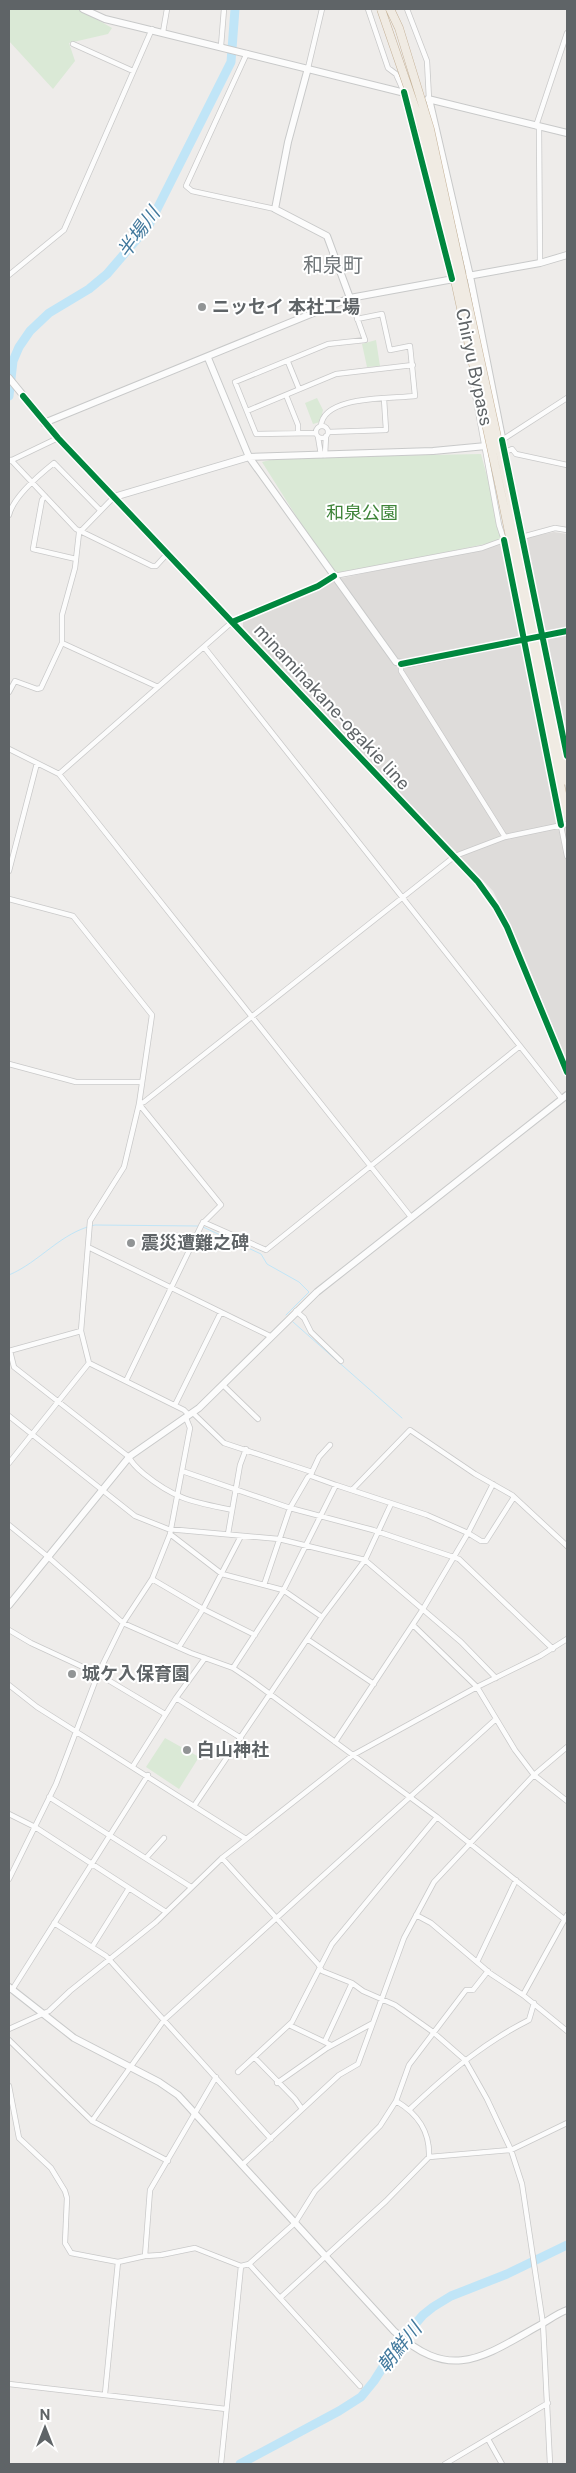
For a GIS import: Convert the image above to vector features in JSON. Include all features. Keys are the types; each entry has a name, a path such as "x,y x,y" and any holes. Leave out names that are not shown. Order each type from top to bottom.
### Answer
{"highway":[{"name":"Chiryu Bypass","path":"381,9 422,128 499,483 567,818"},
{"name":"Chiryu Bypass","path":"390,9 398,28 430,129 507,482 567,781"}],"street":[{"path":"83,9 105,19 222,46 567,133"},
{"path":"163,32 167,9"},
{"path":"222,46 224,9"},
{"path":"275,209 288,142 322,9"},
{"path":"368,9 388,68 396,74 404,92 452,279 486,446 499,525 504,540 567,856"},
{"path":"407,9 427,60 429,99 470,276 542,636 564,730 567,756"},
{"path":"9,275 64,230 152,29"},
{"path":"540,263 538,126 567,33"},
{"path":"73,44 133,71"},
{"path":"246,52 186,186 192,192 275,209 327,236 365,340 328,344 288,362 235,382 256,434 327,434 386,430 384,399"},
{"path":"44,423 208,358 350,298 540,263 567,255"},
{"path":"323,455 317,434 318,428 321,426 324,414 333,408 353,401 415,396 412,386 413,365 410,346 390,350 382,314 357,319"},
{"path":"208,358 249,457 396,662 401,664 567,631"},
{"path":"288,362 299,389"},
{"path":"247,411 336,374 413,365"},
{"name":"minaminakane-ogakie line","path":"9,378 44,423 455,856 488,894 502,916 567,1072"},
{"path":"286,395 298,425 298,433"},
{"path":"9,692 15,681 40,689 62,643 62,614 76,559 80,530 114,498 249,457 433,451 486,446 502,440 567,398"},
{"path":"321,426 327,428 323,455"},
{"path":"58,438 10,461 80,530 152,566 156,566 167,554"},
{"path":"504,452 512,449 516,454 567,466"},
{"path":"9,515 11,506 32,482 55,463 100,510"},
{"path":"45,496 42,500 33,549 76,559"},
{"path":"522,537 556,528 567,530"},
{"path":"59,774 232,622 318,586 334,576 482,548 504,540"},
{"path":"62,643 158,687"},
{"path":"9,1604 129,1457 190,1415 223,1385 296,1311 411,1217 565,1097 520,1046 204,647"},
{"path":"401,664 401,671 505,837"},
{"path":"9,749 59,774 411,1217"},
{"path":"9,871 37,763"},
{"path":"139,1104 144,1102 455,856 505,837 567,824"},
{"path":"9,899 73,916 152,1015 139,1104 124,1167 91,1226 80,1331 89,1363 175,1405 224,1443 468,1533 481,1541 486,1541 514,1497"},
{"path":"202,1225 266,1250 520,1046"},
{"path":"9,1064 76,1082 141,1082"},
{"path":"126,1381 202,1225 220,1205 139,1104"},
{"path":"90,1248 270,1336"},
{"path":"296,1311 311,1332 341,1361"},
{"path":"175,1405 220,1312"},
{"path":"80,1331 9,1351 14,1367 129,1457 131,1462 157,1484 178,1496 232,1510"},
{"path":"9,1463 89,1363"},
{"path":"223,1385 248,1412 258,1419"},
{"path":"9,1879 50,1797 98,1674 122,1623 152,1579 171,1531 190,1428 190,1415"},
{"path":"9,1416 135,1516 171,1531 222,1574 283,1590 322,1617"},
{"path":"352,1490 410,1430 475,1474 514,1497 567,1546"},
{"path":"264,1584 290,1508 319,1457 330,1445"},
{"path":"228,1534 240,1465 246,1450"},
{"path":"182,1471 290,1508 377,1531 455,1558 553,1649"},
{"path":"335,1742 424,1609 455,1558 493,1484"},
{"path":"232,1668 283,1590 336,1485"},
{"path":"194,1806 322,1617 365,1560 391,1504"},
{"path":"9,1526 48,1556 122,1623 232,1668 270,1693 437,1817 468,1843 566,1917 523,1995"},
{"path":"171,1531 279,1539 365,1560 424,1609 496,1678"},
{"path":"179,1647 203,1609 241,1536"},
{"path":"152,1579 203,1609 255,1635"},
{"path":"413,1625 477,1687 514,1750 534,1775 567,1801"},
{"path":"9,1630 98,1674 165,1714"},
{"path":"307,1639 374,1684"},
{"path":"9,2029 49,2012 70,1991 166,1912 222,1858 353,1755 477,1687 553,1649 567,1639"},
{"path":"133,1766 165,1714 206,1658"},
{"path":"9,1685 31,1703 148,1775 246,1839"},
{"path":"176,1698 241,1738"},
{"path":"92,2121 164,2020 496,1719"},
{"path":"242,2165 339,2075 358,2064 383,2000 404,1938 438,1874 534,1775 567,1747"},
{"path":"148,1775 54,1923 10,1988 74,2038 166,2086 196,2113 394,2331 409,2345 423,2353 445,2361 467,2360 483,2356 567,2310"},
{"path":"50,1797 191,1887"},
{"path":"9,1814 35,1827 166,1912"},
{"path":"238,2072 289,2025 332,1944 437,1817"},
{"path":"146,1858 164,1838"},
{"path":"222,1858 320,1966 322,1971 352,1982 363,1991 403,2009 433,2032 465,2060 472,2076 487,2099 511,2150 522,2184 543,2324 550,2464"},
{"path":"478,1960 516,1880"},
{"path":"92,1948 130,1888"},
{"path":"416,1915 431,1923 478,1960 488,1971 534,2003 567,2031"},
{"path":"54,1923 109,1960 271,2139"},
{"path":"9,2086 19,2138 51,2168 65,2191 67,2198 65,2248 76,2256 118,2262 195,2248 241,2266 249,2264 295,2223 315,2190 380,2126 396,2101 409,2065 466,1990 472,1990 488,1971"},
{"path":"324,2041 352,1982"},
{"path":"410,2109 454,2067 493,2038 529,2020 534,2003"},
{"path":"277,2083 331,2045 373,2023"},
{"path":"289,2025 331,2045"},
{"path":"9,2040 92,2121 168,2161"},
{"path":"254,2057 277,2083 295,2099 302,2110"},
{"path":"146,2256 150,2190 216,2078"},
{"path":"396,2101 410,2109 426,2134 429,2145 429,2157"},
{"path":"280,2298 429,2157 511,2150 567,2123"},
{"path":"106,2394 118,2262"},
{"path":"249,2264 360,2386"},
{"path":"221,2463 241,2266"},
{"path":"9,2384 226,2409"},
{"path":"445,2464 548,2403"},
{"path":"488,2439 502,2464"}],"shaded area":[{"path":"554,532 567,534 567,1062 519,943 493,891 243,627 243,621 324,582"}],"green space":[{"path":"9,9 79,9 112,28 108,34 69,43 75,61 53,89 9,41"},
{"path":"376,340 380,366 367,367 362,344"},
{"path":"317,398 323,410 320,422 313,424 305,403"},
{"name":"和泉公園","path":"481,454 504,540 334,576 262,462 278,458"},
{"path":"165,1738 199,1757 179,1789 146,1767"}],"waterway":[{"name":"半場川","path":"9,396 13,361 19,347 30,331 49,313 89,289 107,274 149,225 231,62 235,9"},
{"path":"9,1275 31,1263 61,1240 95,1225 199,1226"},
{"path":"203,1227 261,1254 267,1264 299,1282 309,1292 286,1315"},
{"path":"293,1322 402,1418"},
{"name":"朝鮮川","path":"240,2464 339,2411 361,2397 374,2381 397,2345 423,2315 433,2307 451,2296 507,2274 567,2245"}],"cycle path":[{"path":"404,92 452,279"},
{"path":"23,396 58,438 478,882 496,907 507,927 567,1072"},
{"path":"502,440 567,756"},
{"path":"504,540 561,825"},
{"path":"232,622 318,586 334,576"},
{"path":"401,664 567,631"}],"place":[{"name":"ニッセイ 本社工場","path":"202,307"},
{"name":"震災遭難之碑","path":"131,1243"},
{"name":"城ケ入保育園","path":"72,1674"},
{"name":"白山神社","path":"187,1750"}],"district":[{"name":"和泉町","path":"333,265"}]}
